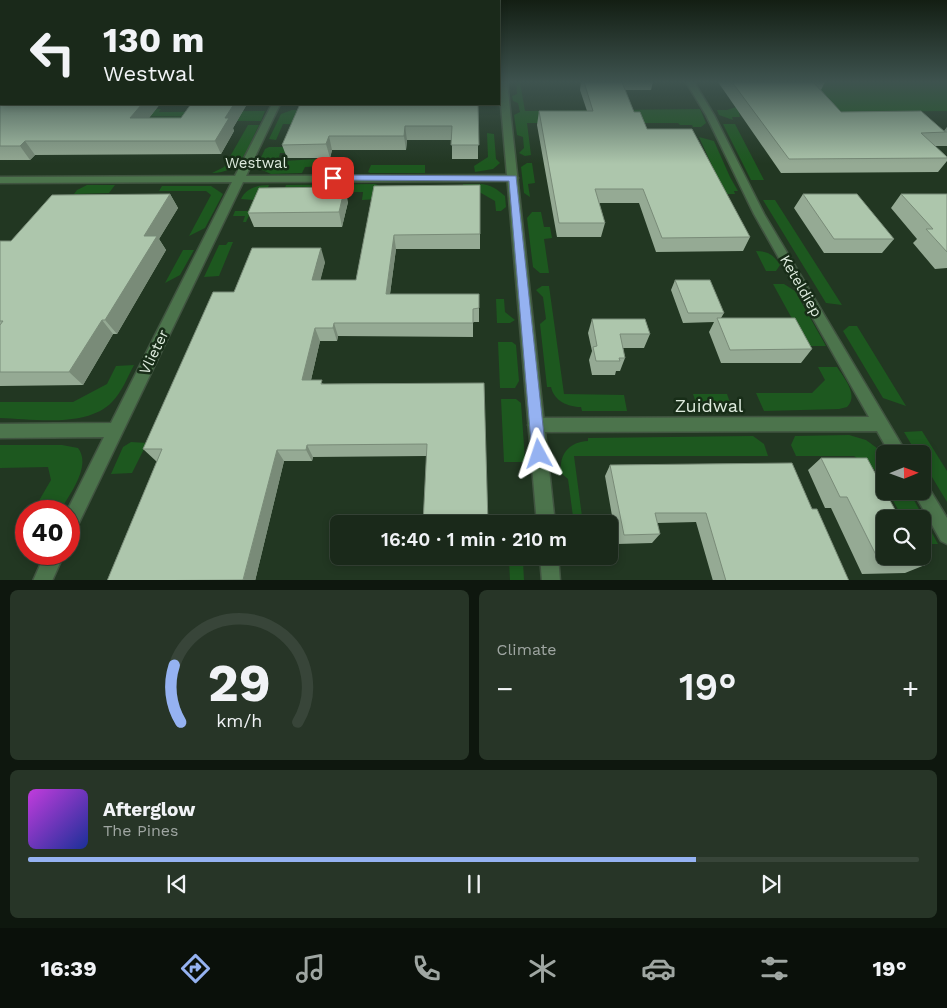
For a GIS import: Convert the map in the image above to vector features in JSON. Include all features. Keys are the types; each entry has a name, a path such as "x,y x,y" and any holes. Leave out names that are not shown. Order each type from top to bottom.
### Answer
{"street":[{"name":"Vlieter","path":"80,502 273,109"},
{"path":"507,109 545,515"},
{"name":"Keteldiep","path":"706,109 759,214 894,445"},
{"name":"Westwal","path":"0,180 513,178"},
{"name":"Zuidwal","path":"536,425 881,424"},
{"path":"0,431 115,430"},
{"path":"926,500 947,535"},
{"path":"42,580 50,565"},
{"path":"550,565 551,580"}],"green space":[{"path":"158,109 161,109 159,112 265,111 261,121 0,119 248,116 0,117 0,113"},
{"path":"519,109 525,109 525,111 700,109 706,123 701,127 693,127 692,125 680,125 678,123 527,123 531,155 525,156 519,153 524,148 523,137 517,135 514,115 520,112"},
{"path":"947,109 947,111 739,113 740,117 732,117 733,120 719,115 717,110"},
{"path":"292,110 343,125 283,124 276,140 269,139 281,114"},
{"path":"723,124 735,124 764,180 751,180"},
{"path":"248,125 259,125 243,158 231,169 212,173 224,167"},
{"path":"487,133 494,134 496,159 500,163 493,169 475,172 474,166 488,157"},
{"path":"699,137 714,141 738,191 734,191 735,194 725,194"},
{"path":"269,147 287,147 285,153 280,153 279,157 283,161 334,158 333,165 351,166 347,173 325,173 326,166 305,167 302,173 271,174 260,169 258,164 265,149"},
{"path":"527,163 532,163 535,183 528,184 530,197 524,193 521,167"},
{"path":"371,165 425,165 425,173 370,173 368,172"},
{"path":"375,184 380,186 377,199 362,200 363,192 291,192 256,200 246,222 243,222 245,216 233,216 235,211 248,211 253,200 241,199 243,195 249,190 261,186 269,185 266,192 283,192 286,185"},
{"path":"463,184 482,184 495,188 505,196 506,207 501,211 496,211 495,201 474,189 463,187"},
{"path":"87,185 115,185 109,193 74,194 77,190"},
{"path":"162,186 211,186 223,194 205,228 189,236 211,195 206,191 159,191"},
{"path":"763,200 775,200 842,305 826,303"},
{"path":"532,212 541,212 544,227 550,227 552,238 544,239 549,273 540,273 533,267 527,218"},
{"path":"228,242 233,242 219,276 204,277 219,245 226,245"},
{"path":"183,250 194,250 180,275 165,283"},
{"path":"756,251 770,254 775,259 780,265 776,271 766,271"},
{"path":"773,284 784,284 795,291 826,346 807,346"},
{"path":"542,286 549,286 564,394 624,395 627,411 582,411 581,407 571,406 562,402 555,396 551,387 547,387 540,324 546,319 543,297 536,290"},
{"path":"496,299 504,299 505,312 515,320 510,323 497,323"},
{"path":"849,326 857,326 906,406 883,398 843,331"},
{"path":"498,342 512,342 516,345 519,381 515,388 500,388"},
{"path":"134,365 116,398 101,410 89,416 59,420 0,418 0,402 73,402 107,384 116,366"},
{"path":"818,367 837,367 851,392 850,402 847,407 839,409 764,411 756,393 812,393 825,380"},
{"path":"693,394 727,394 733,411 699,411"},
{"path":"501,399 516,399 521,403 525,460 523,462 504,462"},
{"path":"922,431 931,445 912,445 904,432"},
{"path":"849,435 866,440 876,447 876,471 854,456 796,456 791,445 795,436"},
{"path":"753,436 764,444 768,456 574,456 582,515 573,515 568,479 561,473 562,460 567,450 575,444 588,441 588,438"},
{"path":"131,442 147,443 132,473 111,474 123,447"},
{"path":"0,445 62,445 78,448 82,455 81,472 66,500 39,500 51,480 48,467 0,468"},
{"path":"931,445 947,471 947,502 931,475"},
{"path":"893,500 914,500 919,510 898,510"},
{"path":"931,531 938,544 931,544"},
{"path":"509,565 523,565 524,580 510,580"}],"building":[{"path":"0,109 138,109 130,118 181,118 187,109 231,109 225,118 229,118 215,141 25,141 20,146 0,146"},
{"path":"298,109 478,109 479,145 451,145 452,126 405,126 404,136 329,136 326,144 282,145"},
{"path":"592,109 633,109 634,112 640,112 647,129 692,129 750,237 662,238 643,189 595,189 605,223 559,223 539,111 593,111"},
{"path":"752,109 838,109 841,112 921,111 945,132 947,128 947,132 921,133 947,158 789,159"},
{"path":"480,185 480,234 394,235 386,294 479,294 479,308 473,309 473,323 334,323 333,328 315,328 302,380 322,380 321,384 484,383 488,515 423,515 427,444 307,445 306,450 277,450 243,580 107,580 162,449 143,449 213,292 234,292 252,248 321,248 312,280 356,280 374,186"},
{"path":"345,187 339,212 248,213 259,188"},
{"path":"170,194 144,236 157,236 105,320 102,320 69,372 0,372 0,325 3,321 0,321 0,241 11,241 52,195"},
{"path":"803,194 857,194 894,239 834,239"},
{"path":"901,194 947,194 947,252 926,229 933,229"},
{"path":"675,280 710,280 724,313 688,313"},
{"path":"717,318 795,318 812,349 730,350"},
{"path":"592,319 645,319 650,334 620,334 625,358 619,358 620,361 596,361 593,347 597,346"},
{"path":"821,458 867,458 876,475 876,500 890,500 895,510 876,510 876,555 847,497 840,497"},
{"path":"792,463 812,509 817,509 849,580 726,580 706,513 655,513 660,534 624,535 610,465"}],"route":[{"path":"333,178 513,178 539,454"}]}
